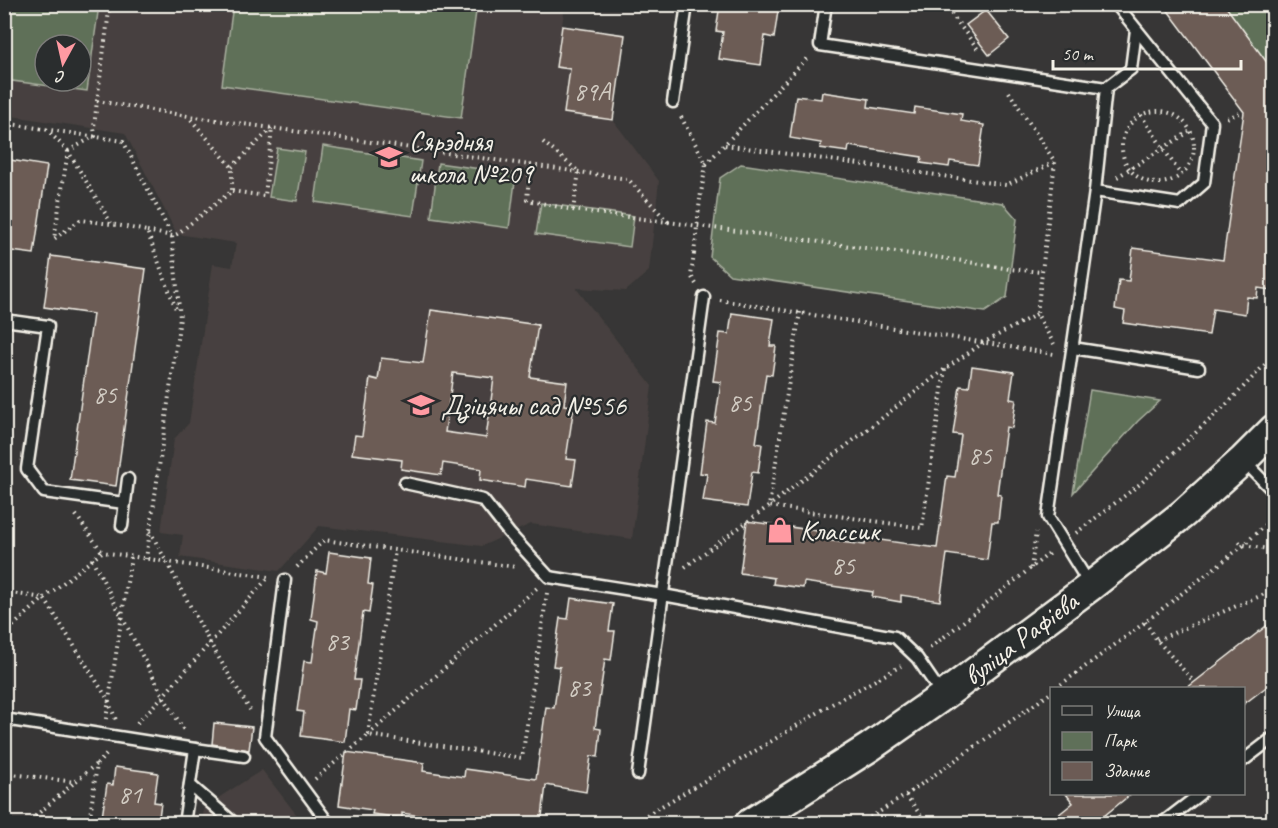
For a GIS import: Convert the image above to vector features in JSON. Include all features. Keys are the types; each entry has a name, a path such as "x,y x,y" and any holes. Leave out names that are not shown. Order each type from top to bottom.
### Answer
{"main road":[{"name":"вуліца Рафіева","path":"749,824 870,747 1091,586 1183,514 1274,429"}],"lane":[{"path":"674,102 687,4"},
{"path":"826,4 820,45 1106,88 1131,69 1136,30"},
{"path":"1095,191 1180,204 1204,183 1212,123 1116,4"},
{"path":"1091,586 1048,517 1095,191 1106,88"},
{"path":"638,774 704,297"},
{"path":"4,320 48,326 27,470 44,492 124,503"},
{"path":"1073,348 1200,368"},
{"path":"1243,460 1274,492"},
{"path":"122,526 128,479"},
{"path":"405,483 483,500 509,533 547,574 895,637 917,658 943,696"},
{"path":"285,580 265,737 329,824"},
{"path":"4,719 244,756"},
{"path":"1245,759 1274,737"},
{"path":"184,824 195,749"},
{"path":"190,785 234,824"},
{"path":"1161,824 1199,795"}],"path":[{"path":"95,136 94,127 110,4"},
{"path":"820,45 706,164 691,276 704,297 1060,355 1037,314 1055,162 996,72 944,4"},
{"path":"97,101 628,179 668,222"},
{"path":"674,102 706,164"},
{"path":"1160,110 1173,113 1191,130 1195,142 1194,154 1189,166 1181,175 1170,181 1159,183 1138,177 1129,169 1122,147 1124,136 1129,126 1140,115 1160,110"},
{"path":"1140,115 1181,175"},
{"path":"188,116 232,166 232,191"},
{"path":"4,123 123,141 172,236 180,318 146,559"},
{"path":"1095,191 1191,130 1212,123"},
{"path":"232,166 272,128"},
{"path":"68,151 54,239 80,220 172,236 232,191 265,196 272,128"},
{"path":"45,129 68,151 111,224"},
{"path":"68,151 95,136"},
{"path":"543,142 579,172"},
{"path":"725,145 1006,185 1055,162"},
{"path":"530,164 527,200 573,210 1042,272"},
{"path":"573,210 579,172"},
{"path":"147,231 180,318"},
{"path":"769,506 800,312"},
{"path":"665,581 769,506 945,369 983,344 1037,314"},
{"path":"631,824 837,701 917,658 1140,484 1230,401 1274,355"},
{"path":"769,506 922,528 945,369"},
{"path":"62,494 102,552"},
{"path":"1057,687 1145,622 1274,516"},
{"path":"1032,568 1038,521"},
{"path":"150,531 210,643 265,737"},
{"path":"4,634 44,598 102,552 285,580 324,540 547,574"},
{"path":"1241,544 1274,550"},
{"path":"368,735 395,551"},
{"path":"104,734 131,557"},
{"path":"92,559 163,696 195,749"},
{"path":"303,789 368,735 547,574"},
{"path":"368,735 522,758 547,574"},
{"path":"26,824 97,764 163,696 268,577"},
{"path":"1157,640 1274,590"},
{"path":"4,592 44,598 109,702 123,737"},
{"path":"1145,622 1157,640 1194,682"},
{"path":"860,824 906,795 1050,693"},
{"path":"89,824 97,764"},
{"path":"4,773 75,782"},
{"path":"906,795 927,824"}],"shaded area":[{"path":"5,5 565,5 556,67 570,69 564,113 613,120 659,181 649,271 626,291 576,288 652,386 632,539 531,524 482,546 319,526 279,571 180,557 183,535 161,532 174,439 189,423 213,264 232,267 236,243 177,234 125,133 5,115"},
{"path":"262,770 303,823 202,824 204,807"}],"green space":[{"path":"5,4 99,5 93,48 93,33 33,33 33,84 5,80"},
{"path":"233,5 477,5 461,118 222,85"},
{"path":"1224,5 1273,5 1273,72"},
{"path":"323,146 421,161 413,216 315,202"},
{"path":"277,148 305,152 297,201 269,197"},
{"path":"438,163 516,174 509,228 431,217"},
{"path":"741,164 1003,203 1017,219 1007,297 985,312 730,275 710,257 720,178"},
{"path":"541,203 634,216 630,247 536,234"},
{"path":"1090,390 1160,401 1138,421 1073,493"}],"building":[{"path":"720,4 779,4 774,38 765,36 761,65 719,59 723,32 716,31"},
{"path":"1163,4 1224,4 1274,72 1274,273 1271,290 1258,288 1257,298 1247,297 1245,314 1213,309 1209,335 1123,323 1125,311 1115,309 1119,280 1129,281 1133,248 1223,260 1244,112"},
{"path":"986,10 1009,39 989,55 966,25"},
{"path":"562,26 625,35 613,120 564,113 570,69 556,67"},
{"path":"822,92 869,99 868,107 914,114 915,107 962,114 961,121 984,125 978,165 950,161 949,167 921,163 922,157 849,146 848,152 820,148 821,143 790,138 796,96 821,99"},
{"path":"4,159 47,166 34,254 4,250"},
{"path":"51,256 146,269 116,486 70,480 93,314 44,307"},
{"path":"431,310 538,325 530,377 567,382 564,405 574,406 566,459 576,460 572,486 526,479 525,487 480,480 481,469 443,463 441,475 401,469 402,460 352,454 355,435 362,436 370,378 378,380 381,358 423,363","holes":["453,373 494,378 486,438 445,432"]},
{"path":"732,313 774,319 770,346 776,346 772,375 766,374 756,443 762,444 758,473 752,472 747,507 703,501 707,474 700,473 707,422 715,423 721,382 713,381 720,333 729,334"},
{"path":"972,366 1014,372 1010,399 1016,400 1012,428 1006,427 997,494 1001,495 998,522 992,522 987,560 947,554 940,601 901,595 901,602 872,597 873,592 804,582 803,588 773,584 774,578 740,573 747,521 825,532 824,540 865,545 866,538 937,548 947,476 955,477 961,435 953,434 960,386 969,387"},
{"path":"329,552 371,558 368,584 373,585 369,613 363,612 354,680 360,680 356,710 349,709 345,742 301,736 304,712 297,711 304,661 312,662 318,621 311,619 317,571 326,573"},
{"path":"571,598 613,604 609,631 615,631 611,660 605,659 595,728 601,729 598,757 591,756 586,792 546,785 541,824 474,824 402,813 402,818 372,814 373,810 339,805 346,752 424,763 423,771 464,777 465,769 536,779 546,707 554,708 560,667 553,666 560,618 568,619"},
{"path":"1274,620 1274,681 1245,703 1245,687 1188,687"},
{"path":"214,723 252,727 249,750 212,744"},
{"path":"115,767 158,773 154,802 161,803 158,824 101,824 107,784 113,785"},
{"path":"1067,795 1130,795 1094,824 1047,824 1073,803"}],"place":[{"name":"Сярэдняя школа №209","path":"389,157"},
{"name":"Дзіцячы сад №556","path":"421,405"},
{"name":"Классик","path":"780,530"}]}
